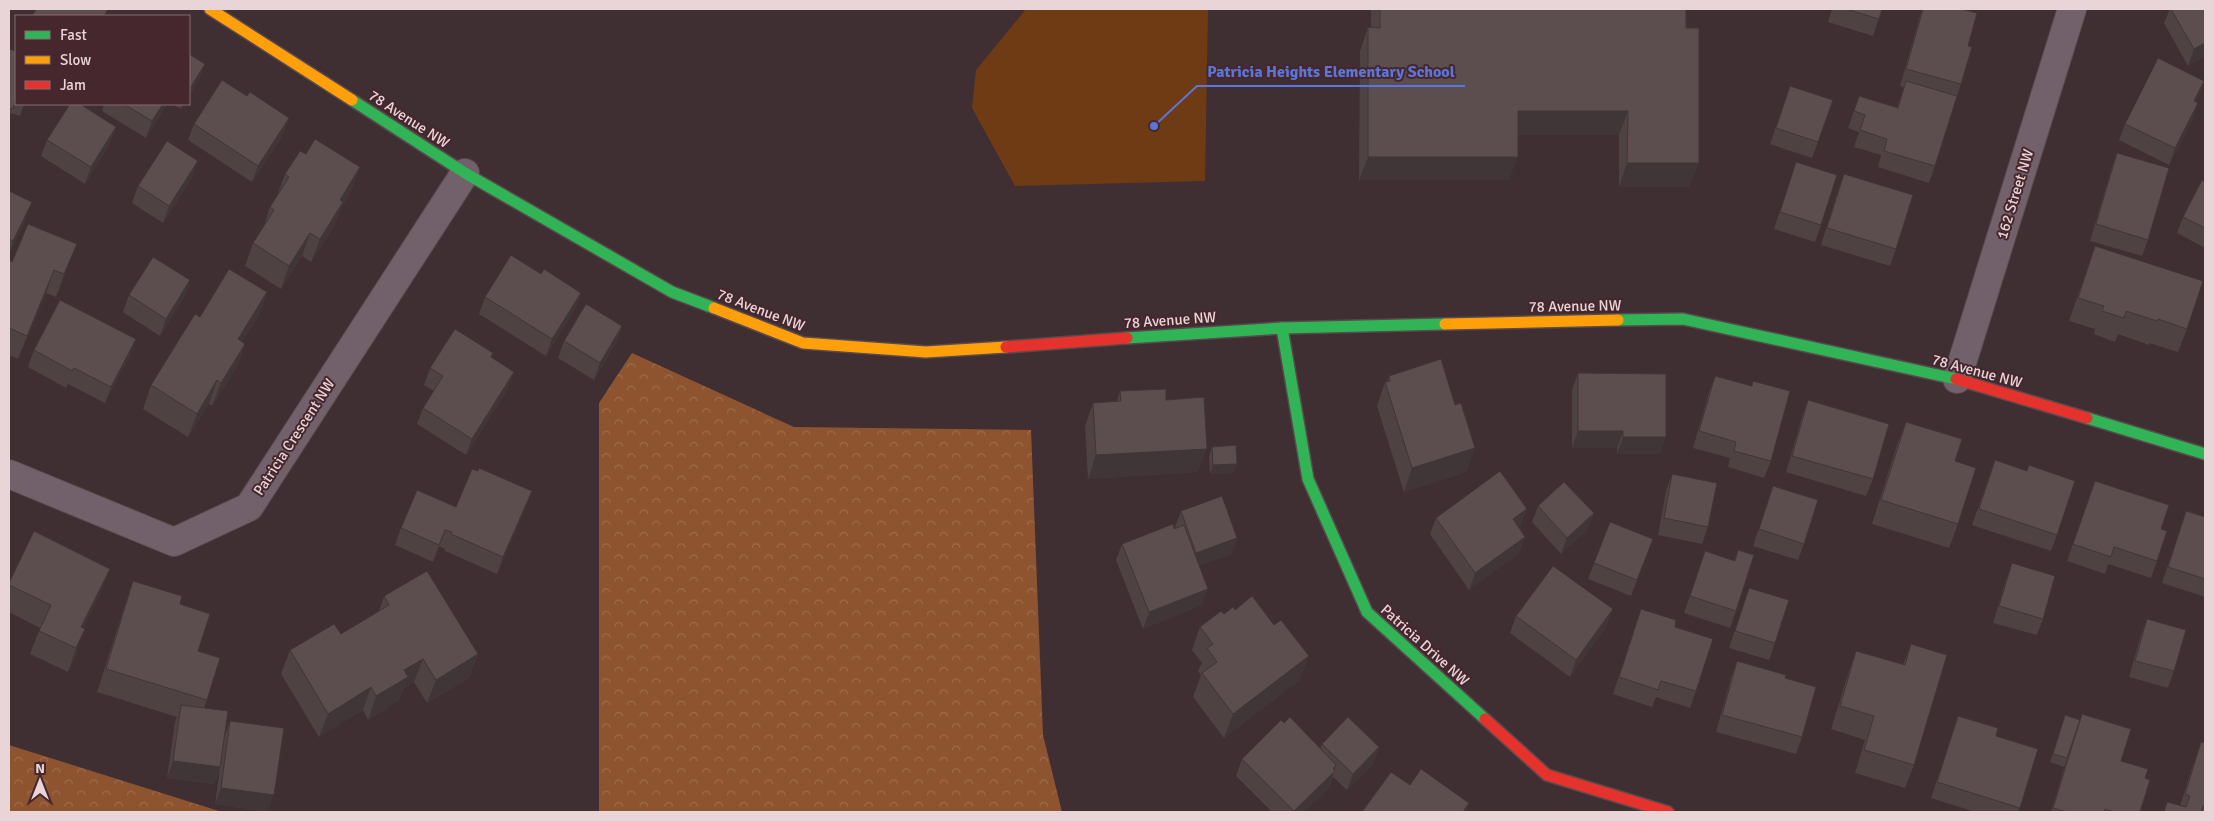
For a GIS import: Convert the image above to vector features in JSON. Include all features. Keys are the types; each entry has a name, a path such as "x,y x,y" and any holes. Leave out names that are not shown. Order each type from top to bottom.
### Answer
{"street":[{"name":"78 Avenue NW","path":"210,9 465,173 672,292 803,343 926,352 1282,328 1683,319 1957,379 2205,454"},
{"name":"162 Street NW","path":"1957,379 2072,9"},
{"name":"Patricia Crescent NW","path":"9,474 174,542 249,507 465,173"},
{"name":"Patricia Drive NW","path":"1282,328 1308,479 1367,612 1547,775 1668,812"}],"green space":[{"path":"632,353 794,427 1031,430 1043,735 1062,812 599,812 599,403"},
{"path":"9,745 222,812 9,812"}],"shaded area":[{"path":"1026,9 1208,9 1205,181 1015,186 972,108 976,70"}],"building":[{"path":"36,9 108,9 105,15 33,15"},
{"path":"1380,9 1686,9 1686,28 1699,28 1699,163 1627,163 1628,111 1518,111 1518,157 1368,157 1368,27 1380,28"},
{"path":"1846,9 1882,9 1879,19"},
{"path":"1923,9 1961,9 1977,13 1968,46 1972,47 1961,84 1906,69"},
{"path":"2171,9 2205,9 2205,43 2194,49"},
{"path":"9,49 15,51 15,102 13,109 9,108"},
{"path":"190,55 205,64 190,88"},
{"path":"2158,58 2204,81 2194,101 2198,103 2175,148 2125,124"},
{"path":"222,80 247,96 250,92 289,118 258,166 194,124"},
{"path":"1906,81 1957,96 1935,166 1884,151 1887,139 1860,130 1865,115 1854,111 1859,96 1898,108"},
{"path":"1790,86 1833,100 1818,142 1776,128"},
{"path":"69,105 82,105 116,127 91,167 47,140"},
{"path":"126,105 162,105 152,121"},
{"path":"315,139 360,167 340,200 343,202 320,239 310,233 289,266 253,243 274,210 270,207 289,177 285,174 300,151 306,154"},
{"path":"167,141 198,161 169,206 138,186"},
{"path":"2117,153 2169,168 2148,240 2096,224"},
{"path":"1796,162 1837,175 1821,225 1780,212"},
{"path":"1844,174 1913,195 1896,249 1827,228"},
{"path":"2202,180 2205,182 2205,228 2183,217"},
{"path":"9,191 32,202 13,241 9,239"},
{"path":"28,224 77,244 64,274 54,270 27,336 9,328 9,260 12,262"},
{"path":"2095,246 2203,281 2187,329 2126,311 2124,318 2102,311 2104,306 2078,298"},
{"path":"511,255 541,274 544,269 581,293 552,339 485,297"},
{"path":"153,257 190,280 166,319 129,295"},
{"path":"229,269 267,292 238,339 245,344 221,383 217,380 197,414 151,385 195,314 200,317"},
{"path":"60,300 136,339 111,387 74,368 72,371 34,350"},
{"path":"586,304 622,326 600,363 564,341"},
{"path":"455,329 493,353 491,357 514,372 472,439 423,408 443,376 430,368"},
{"path":"1441,359 1455,405 1461,403 1475,448 1412,468 1385,382 1390,381 1389,376"},
{"path":"1578,373 1666,374 1666,437 1623,437 1623,431 1578,431"},
{"path":"1715,376 1752,386 1753,381 1790,391 1771,461 1734,451 1736,442 1699,431"},
{"path":"1166,389 1166,400 1204,397 1207,449 1096,455 1093,403 1121,401 1120,391"},
{"path":"1808,400 1889,424 1873,479 1792,456"},
{"path":"1906,422 1962,439 1955,461 1976,468 1958,524 1881,500"},
{"path":"1236,445 1237,464 1213,465 1212,447"},
{"path":"1995,460 2027,471 2029,465 2075,481 2057,535 1979,509"},
{"path":"479,468 532,491 503,557 445,530 439,545 401,528 417,490 456,507 472,469 478,471"},
{"path":"1500,471 1527,509 1513,519 1525,537 1475,573 1436,518"},
{"path":"1672,474 1717,483 1708,527 1664,518"},
{"path":"2095,481 2169,505 2161,529 2167,531 2157,561 2114,547 2111,557 2073,544"},
{"path":"1564,482 1594,513 1567,538 1538,506"},
{"path":"1773,486 1818,500 1804,544 1759,529"},
{"path":"1222,496 1237,538 1196,553 1181,511"},
{"path":"2186,511 2205,517 2205,579 2168,567"},
{"path":"1610,522 1653,539 1637,580 1594,563"},
{"path":"1173,524 1174,529 1184,525 1208,589 1149,612 1122,544"},
{"path":"34,531 110,569 81,627 85,629 76,648 39,631 51,605 9,585"},
{"path":"1738,550 1754,555 1736,611 1690,596 1705,551 1735,561"},
{"path":"2012,563 2055,576 2043,619 1999,606"},
{"path":"1553,566 1613,609 1576,660 1516,616"},
{"path":"427,571 478,654 436,680 423,659 404,670 408,677 376,696 371,687 328,714 290,650 334,624 341,634 389,605 384,596"},
{"path":"133,581 182,596 180,604 210,614 198,651 220,658 207,700 106,669"},
{"path":"1749,588 1789,600 1775,643 1735,631"},
{"path":"1252,596 1274,625 1281,620 1309,656 1233,714 1202,673 1217,662 1207,648 1213,644 1200,627 1221,611 1224,614 1233,607 1235,610"},
{"path":"1641,609 1676,620 1675,627 1713,639 1696,691 1661,681 1658,690 1619,677"},
{"path":"2147,619 2186,630 2174,671 2135,661"},
{"path":"1911,644 1947,655 1914,765 1864,750 1874,716 1840,706 1856,651 1905,665"},
{"path":"1737,661 1786,675 1785,678 1816,687 1802,737 1722,715"},
{"path":"181,705 228,711 220,767 173,761"},
{"path":"2082,714 2131,729 2121,761 2148,769 2145,778 2150,780 2140,812 2114,812 2105,809 2104,812 2067,812 2053,808"},
{"path":"2065,715 2080,720 2067,758 2053,754"},
{"path":"1958,716 1998,728 1996,736 2038,749 2020,808 1937,782"},
{"path":"1290,717 1336,765 1333,769 1335,771 1294,811 1242,759 1281,720 1284,723"},
{"path":"1348,717 1379,747 1353,774 1322,744"},
{"path":"230,721 284,728 274,795 221,788"},
{"path":"2201,742 2205,743 2205,807 2203,806 2201,812 2164,812 2167,802 2186,807 2190,796 2185,794"},
{"path":"1421,769 1469,803 1463,812 1362,812 1391,772 1410,785"}],"traffic: fast":[{"path":"352,100 465,173 672,292 714,308"},
{"path":"1618,320 1683,319 1956,379"},
{"path":"1127,338 1282,328 1445,324"},
{"path":"1282,328 1308,479 1367,612 1485,719"},
{"path":"2087,418 2205,454"}],"traffic: slow":[{"path":"210,9 352,100"},
{"path":"714,308 803,343 926,352 1006,347"},
{"path":"1445,324 1618,320"}],"traffic: jam":[{"path":"1006,347 1127,338"},
{"path":"1956,379 2087,418"},
{"path":"1485,719 1547,775 1668,812"}],"place":[{"name":"Patricia Heights Elementary School","path":"1154,126"}]}
